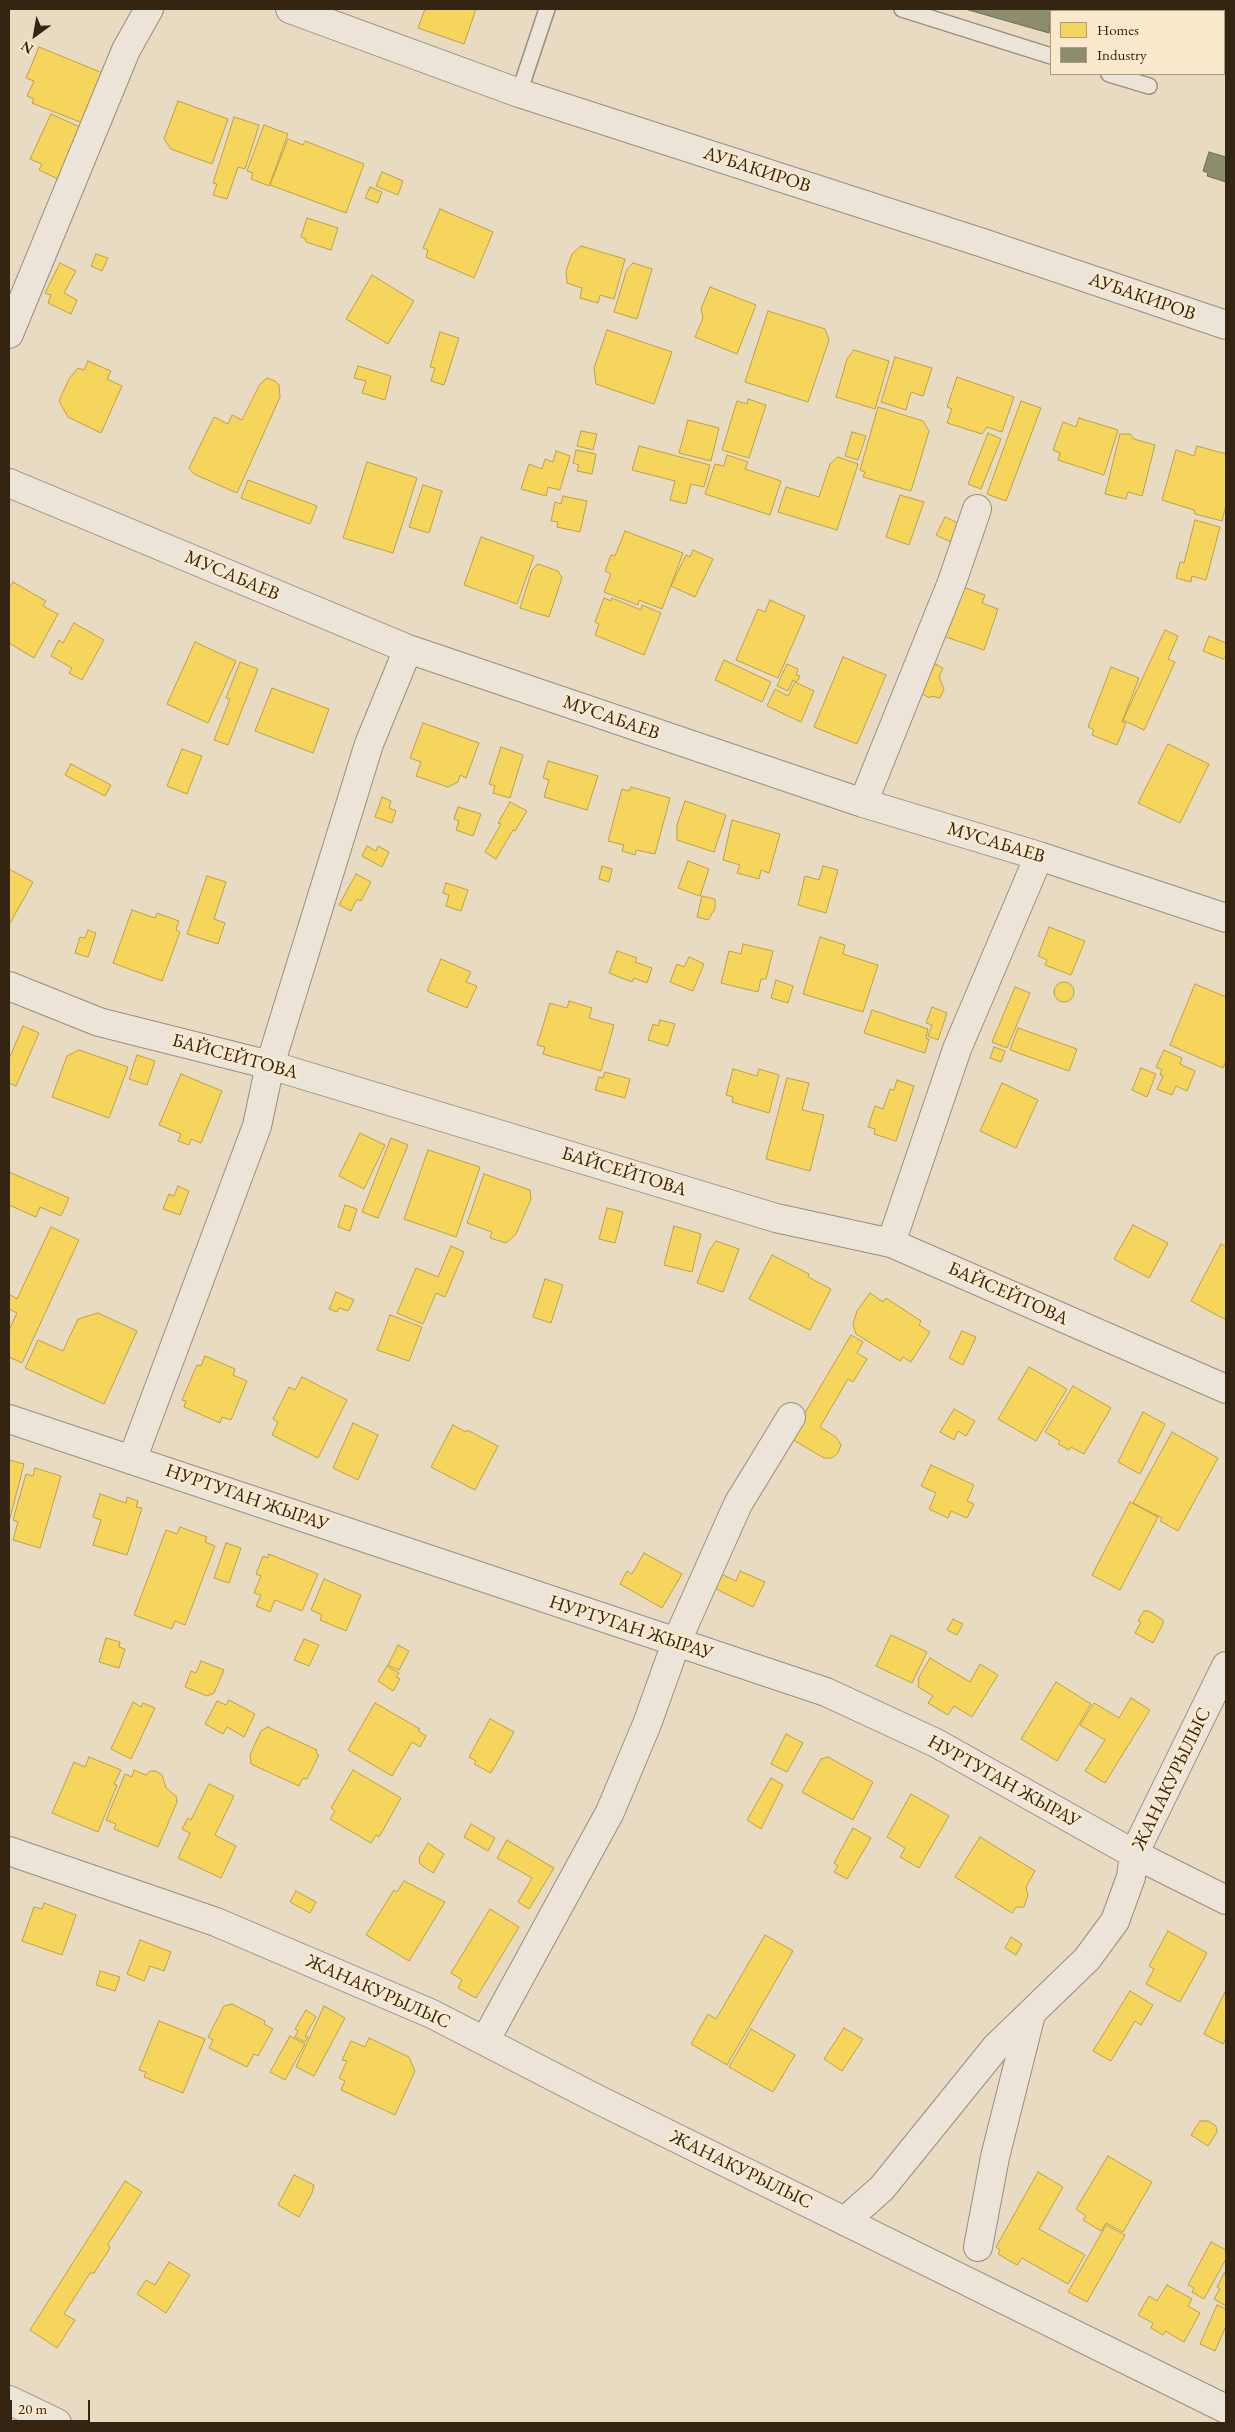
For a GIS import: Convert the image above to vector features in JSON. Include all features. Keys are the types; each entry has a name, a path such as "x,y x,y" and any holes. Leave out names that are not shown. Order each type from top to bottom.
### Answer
{"street":[{"path":"9,334 126,50 149,9"},
{"name":"АУБАКИРОВ","path":"290,9 518,93 983,243 1226,325"},
{"name":"МУСАБАЕВ","path":"9,483 408,650 863,803 1039,856 1226,918"},
{"path":"863,803 952,582 977,509"},
{"path":"132,1460 257,1126 270,1065 369,744 408,650"},
{"path":"891,1243 957,1049 1039,856"},
{"name":"БАЙСЕЙТОВА","path":"9,986 99,1022 270,1065 776,1218 891,1243 1226,1390"},
{"path":"485,2041 610,1812 647,1724 676,1643 738,1504 791,1417"},
{"name":"НУРТУГАН ЖЫРАУ","path":"9,1420 834,1696 936,1743 1134,1854 1226,1900"},
{"name":"ЖАНАКУРЫЛЫС","path":"9,1851 216,1922 432,2014 845,2221 882,2188 996,2047 1087,1959 1116,1921 1131,1877 1134,1854 1226,1666"},
{"path":"978,2247 995,2157 1031,2013"},
{"path":"845,2221 1226,2409"},
{"path":"9,2400 57,2423"}],"lane":[{"path":"518,93 547,9"},
{"path":"902,9 1050,56"},
{"path":"1112,75 1148,86"}],"building: Homes":[{"path":"425,9 476,9 464,44 418,28"},
{"path":"39,47 105,74 85,124 32,103 34,99 27,96 34,81 26,78"},
{"path":"178,101 228,119 212,164 171,149 164,139"},
{"path":"51,114 82,128 58,179 39,170 42,164 30,159"},
{"path":"234,117 259,125 245,169 238,167 227,199 213,195 217,184 213,183"},
{"path":"264,125 288,134 269,186 251,179 253,173 247,171"},
{"path":"288,139 303,145 305,141 364,164 346,213 270,185"},
{"path":"382,172 403,181 398,195 376,186"},
{"path":"370,187 382,192 378,203 365,198"},
{"path":"440,209 493,232 474,278 426,257 428,250 423,248"},
{"path":"307,218 338,228 331,250 306,242 306,239 301,237"},
{"path":"581,246 625,259 614,299 600,295 598,303 580,298 582,288 567,283 566,271 572,254"},
{"path":"96,254 108,258 102,271 91,266"},
{"path":"60,263 76,271 64,293 77,300 71,314 48,303 51,295 45,293"},
{"path":"633,263 652,269 637,319 614,312 627,269"},
{"path":"372,275 414,301 388,344 346,319"},
{"path":"710,287 756,305 737,354 695,337 703,318 701,309"},
{"path":"768,311 825,329 829,340 808,402 745,382"},
{"path":"607,330 672,352 654,404 596,384 594,368"},
{"path":"440,332 459,338 444,385 431,381 435,368 430,367"},
{"path":"854,350 889,361 875,409 836,397 847,359"},
{"path":"895,357 932,368 923,396 911,392 906,410 881,402"},
{"path":"88,361 111,371 107,379 122,386 101,433 68,417 59,401 69,379 78,368 84,370"},
{"path":"358,366 391,376 385,400 362,393 366,381 354,378"},
{"path":"957,377 1014,397 1002,432 987,427 982,434 947,423 952,409 947,407"},
{"path":"267,378 279,385 280,397 237,493 194,474 189,468 214,417 228,424 232,415 242,420 260,384"},
{"path":"748,399 766,405 749,458 722,450 737,401 747,404"},
{"path":"1021,401 1041,408 1006,501 987,494"},
{"path":"878,407 923,421 929,431 911,491 863,477 865,472 860,470"},
{"path":"1079,418 1118,430 1104,475 1058,460 1060,453 1053,450 1063,422 1076,427"},
{"path":"688,420 719,428 711,461 679,453"},
{"path":"581,431 597,434 593,450 577,446"},
{"path":"852,432 866,436 858,460 845,456"},
{"path":"988,433 1001,439 981,489 968,484"},
{"path":"1120,434 1130,434 1134,439 1155,445 1142,496 1128,492 1126,499 1105,494"},
{"path":"639,446 710,465 704,487 691,484 686,504 670,500 675,481 632,470"},
{"path":"1197,446 1226,454 1226,505 1222,521 1195,514 1194,510 1162,500 1176,450 1194,456"},
{"path":"576,450 596,454 592,474 577,471 579,465 573,463"},
{"path":"556,451 570,456 560,490 548,487 546,496 521,489 529,464 542,469 545,459 553,462"},
{"path":"727,455 748,462 745,469 781,481 770,515 705,494 715,464 724,466"},
{"path":"838,457 858,464 837,530 778,512 786,487 819,497 830,464"},
{"path":"367,462 417,478 393,553 343,538"},
{"path":"248,480 317,506 310,524 241,498"},
{"path":"423,485 442,491 429,533 409,527"},
{"path":"900,495 924,502 909,545 886,537"},
{"path":"563,496 587,501 580,532 557,527 558,522 551,521 555,502 561,504"},
{"path":"945,517 960,524 951,542 936,535"},
{"path":"1195,520 1220,527 1206,580 1192,576 1191,582 1176,578 1180,562 1184,563"},
{"path":"625,531 683,553 662,609 639,600 638,605 604,592 611,574 605,571 611,555 615,556"},
{"path":"481,537 534,556 517,604 464,585"},
{"path":"693,550 713,559 695,597 671,586 686,555 690,557"},
{"path":"538,564 558,571 562,578 549,617 520,608 532,570"},
{"path":"13,582 46,601 43,606 58,614 34,658 9,643 9,589"},
{"path":"960,586 985,595 982,603 998,609 984,650 943,636"},
{"path":"604,598 611,601 612,598 641,610 642,605 661,613 644,655 595,635 599,624 595,622"},
{"path":"770,600 805,616 778,678 736,660 758,609 765,612"},
{"path":"74,623 104,640 82,680 69,673 72,668 51,656 59,640 63,643"},
{"path":"1165,630 1178,636 1168,659 1175,662 1144,730 1123,720"},
{"path":"1209,636 1226,643 1226,656 1223,659 1203,651"},
{"path":"195,642 236,661 208,723 167,704"},
{"path":"843,657 886,675 857,744 814,727"},
{"path":"724,660 771,682 762,702 715,680"},
{"path":"240,662 258,669 228,745 214,740 230,699 226,698"},
{"path":"931,662 943,668 939,677 944,689 940,698 931,696 930,698 916,691"},
{"path":"787,664 798,669 796,675 800,676 797,682 793,680 788,691 777,686"},
{"path":"1111,667 1139,678 1122,722 1126,723 1117,745 1092,735 1094,730 1088,727"},
{"path":"795,682 814,691 801,722 767,706 775,689 788,696"},
{"path":"272,688 329,709 313,753 255,731"},
{"path":"423,723 479,743 466,778 460,775 458,782 448,787 416,776 421,762 410,758"},
{"path":"1168,744 1209,764 1180,823 1138,803"},
{"path":"501,747 523,755 510,798 493,793 495,786 489,784"},
{"path":"182,749 202,756 187,794 167,786"},
{"path":"548,761 598,776 587,810 544,797 549,780 543,778"},
{"path":"71,764 111,785 105,796 65,775"},
{"path":"631,787 670,798 655,854 636,850 635,855 622,851 624,845 608,841 622,789 629,791"},
{"path":"382,797 391,801 389,808 396,811 392,823 375,817"},
{"path":"685,801 726,815 714,852 677,840 677,825"},
{"path":"510,802 527,811 496,859 485,852 501,824 498,823"},
{"path":"458,807 481,814 473,836 456,830 459,821 454,819"},
{"path":"732,820 780,834 769,873 761,870 759,879 737,873 740,865 723,860"},
{"path":"367,846 376,851 378,846 389,852 382,867 362,856"},
{"path":"688,861 709,869 700,896 678,888"},
{"path":"602,866 612,869 609,882 599,879"},
{"path":"823,866 838,870 826,913 798,905 805,876 819,880"},
{"path":"9,869 33,882 9,925"},
{"path":"356,874 371,882 361,901 357,899 351,911 339,905"},
{"path":"207,876 226,882 214,919 225,923 218,944 187,934"},
{"path":"446,883 468,890 461,911 446,906 449,895 443,893"},
{"path":"702,896 715,899 715,909 708,920 697,917"},
{"path":"132,910 155,918 157,913 179,921 176,930 180,932 162,981 113,963"},
{"path":"1049,927 1085,941 1071,975 1045,965 1047,960 1038,956"},
{"path":"88,930 96,933 88,957 75,953 80,937 85,938"},
{"path":"820,937 845,945 843,954 878,965 863,1012 803,994"},
{"path":"743,944 773,951 766,979 761,979 758,992 721,983 729,951 741,954"},
{"path":"617,951 637,958 635,962 652,968 647,983 634,978 632,982 609,973"},
{"path":"689,957 704,964 693,991 670,982 677,964 684,967"},
{"path":"441,959 471,972 466,982 477,986 467,1008 427,991"},
{"path":"776,980 793,986 788,1003 771,998"},
{"path":"1064,982 1071,985 1074,992 1071,999 1064,1002 1057,999 1054,992 1057,985"},
{"path":"1195,984 1226,997 1226,1061 1223,1068 1170,1045"},
{"path":"1015,987 1030,993 1007,1048 992,1042"},
{"path":"569,1001 592,1008 589,1018 614,1025 601,1071 543,1054 545,1047 537,1045 550,1003 567,1008"},
{"path":"932,1007 947,1013 938,1040 928,1036 932,1025 926,1023"},
{"path":"872,1010 928,1029 926,1038 929,1039 925,1053 864,1033"},
{"path":"660,1020 675,1024 668,1046 648,1040 653,1024 658,1026"},
{"path":"23,1026 39,1033 16,1086 9,1083 9,1059"},
{"path":"1018,1028 1077,1049 1069,1071 1010,1050"},
{"path":"994,1047 1005,1051 1001,1062 990,1058"},
{"path":"79,1050 128,1067 109,1118 52,1097 67,1056"},
{"path":"1164,1050 1182,1058 1180,1064 1195,1071 1187,1091 1176,1086 1172,1095 1157,1089 1163,1076 1160,1075 1162,1070 1156,1067"},
{"path":"137,1055 155,1061 147,1085 129,1079"},
{"path":"1141,1068 1156,1074 1147,1097 1132,1090"},
{"path":"733,1069 757,1076 759,1069 779,1075 769,1113 732,1102 733,1097 726,1095"},
{"path":"605,1072 630,1079 625,1098 595,1090 599,1077 603,1078"},
{"path":"181,1074 222,1091 201,1143 191,1139 189,1145 178,1141 181,1134 159,1125"},
{"path":"787,1078 809,1083 802,1110 824,1115 810,1171 766,1159"},
{"path":"897,1080 914,1086 896,1141 874,1134 875,1129 868,1127 875,1106 883,1109 890,1089 894,1090"},
{"path":"1002,1083 1038,1100 1016,1148 980,1131"},
{"path":"360,1133 385,1145 364,1189 339,1176"},
{"path":"391,1138 408,1145 378,1218 362,1212"},
{"path":"428,1150 480,1167 456,1237 404,1219"},
{"path":"9,1172 69,1198 61,1216 40,1207 36,1217 9,1205"},
{"path":"484,1174 530,1190 531,1199 516,1234 506,1243 490,1238 492,1232 467,1223"},
{"path":"178,1186 189,1191 180,1215 163,1209 169,1194 174,1196"},
{"path":"345,1205 357,1209 350,1231 338,1227"},
{"path":"607,1208 623,1212 615,1243 599,1239"},
{"path":"1133,1225 1168,1243 1149,1278 1114,1259"},
{"path":"674,1226 701,1234 692,1272 664,1265"},
{"path":"51,1227 79,1240 22,1363 9,1357 9,1330 17,1313 9,1309 9,1294 17,1299"},
{"path":"716,1241 739,1249 723,1292 697,1283 709,1251"},
{"path":"1221,1244 1226,1247 1226,1320 1191,1301"},
{"path":"451,1246 464,1252 445,1297 436,1293 423,1324 397,1313 416,1268 438,1277"},
{"path":"772,1255 809,1274 808,1277 831,1289 810,1330 749,1299"},
{"path":"545,1279 563,1285 551,1323 533,1317"},
{"path":"336,1292 354,1300 348,1311 339,1308 337,1312 329,1309"},
{"path":"870,1293 883,1302 886,1298 921,1321 919,1325 930,1332 911,1362 903,1357 900,1361 856,1334 853,1324 857,1311"},
{"path":"98,1313 137,1331 104,1404 25,1368 38,1340 63,1351 78,1319"},
{"path":"390,1315 422,1327 409,1361 377,1350"},
{"path":"962,1331 976,1337 963,1365 949,1358"},
{"path":"851,1335 863,1342 857,1353 867,1359 853,1382 848,1379 820,1427 836,1437 841,1445 838,1453 832,1458 824,1458 790,1438"},
{"path":"205,1356 235,1369 233,1375 247,1381 231,1420 222,1417 220,1423 184,1407 186,1401 182,1400 197,1365 201,1366"},
{"path":"1029,1367 1067,1389 1036,1441 998,1419"},
{"path":"302,1377 347,1400 318,1458 272,1435 278,1422 273,1419 289,1387 295,1390"},
{"path":"1073,1386 1111,1408 1084,1454 1071,1447 1069,1450 1058,1444 1060,1441 1045,1432"},
{"path":"954,1409 975,1421 966,1436 958,1431 954,1440 940,1432"},
{"path":"1143,1412 1165,1424 1140,1474 1118,1462"},
{"path":"353,1423 378,1435 358,1480 333,1468"},
{"path":"453,1425 498,1446 475,1490 431,1467"},
{"path":"1172,1432 1218,1458 1178,1531 1160,1521 1162,1518 1133,1503"},
{"path":"9,1460 24,1464 10,1518 9,1518"},
{"path":"931,1465 974,1485 967,1501 974,1504 967,1518 951,1511 948,1518 929,1509 936,1493 921,1486"},
{"path":"35,1468 61,1476 40,1548 13,1540 18,1522 13,1520 26,1474 33,1476"},
{"path":"100,1494 126,1503 127,1497 138,1501 136,1507 142,1508 127,1555 93,1545 101,1520 93,1517"},
{"path":"1130,1502 1158,1517 1120,1590 1092,1575"},
{"path":"180,1527 207,1537 205,1542 215,1546 185,1625 175,1621 172,1629 134,1615 166,1530 177,1534"},
{"path":"226,1543 241,1548 229,1583 214,1578"},
{"path":"644,1553 682,1574 662,1608 620,1584 627,1571 632,1574"},
{"path":"269,1554 318,1574 302,1611 275,1600 270,1612 256,1606 261,1595 254,1593 261,1576 256,1574 263,1556 268,1558"},
{"path":"740,1571 765,1582 753,1607 714,1588 721,1574 736,1581"},
{"path":"324,1579 361,1595 346,1631 320,1620 322,1615 311,1610"},
{"path":"1144,1611 1149,1611 1163,1620 1163,1624 1153,1643 1135,1633 1141,1622 1138,1621"},
{"path":"953,1619 963,1624 957,1635 947,1630"},
{"path":"891,1635 927,1652 912,1683 876,1666"},
{"path":"106,1638 120,1642 119,1647 125,1649 119,1668 99,1662"},
{"path":"304,1639 319,1645 309,1666 294,1660"},
{"path":"398,1645 409,1651 399,1670 388,1665"},
{"path":"930,1658 970,1682 980,1664 998,1675 972,1717 954,1706 948,1715 928,1703 933,1696 918,1687 919,1677"},
{"path":"201,1661 224,1670 214,1693 207,1696 185,1687 191,1671 196,1673"},
{"path":"387,1666 399,1673 396,1677 400,1679 393,1691 378,1681"},
{"path":"1056,1682 1091,1704 1057,1761 1021,1739"},
{"path":"1131,1698 1150,1710 1105,1783 1085,1771 1105,1740 1080,1725 1094,1703 1119,1718"},
{"path":"229,1700 255,1714 244,1737 227,1727 223,1734 205,1724 217,1701 226,1705"},
{"path":"133,1702 141,1707 143,1703 155,1708 131,1759 111,1749"},
{"path":"375,1703 420,1729 418,1731 426,1736 420,1747 412,1742 392,1776 348,1750"},
{"path":"490,1719 514,1732 491,1773 474,1764 476,1761 469,1757"},
{"path":"268,1727 317,1750 316,1753 319,1755 307,1779 303,1778 299,1786 251,1764 250,1755 261,1731"},
{"path":"786,1734 803,1743 787,1772 771,1764"},
{"path":"89,1757 121,1770 114,1784 117,1785 98,1832 52,1813 74,1762 85,1767"},
{"path":"828,1757 873,1782 853,1820 802,1792 821,1759"},
{"path":"134,1770 146,1775 150,1771 156,1771 162,1775 166,1788 176,1796 177,1802 158,1847 114,1829 116,1824 106,1820 125,1774 132,1777"},
{"path":"353,1770 401,1798 379,1837 376,1835 371,1843 330,1819 335,1811 331,1808"},
{"path":"771,1778 783,1785 761,1829 747,1820"},
{"path":"209,1784 234,1796 215,1835 236,1846 221,1878 178,1858 190,1833 182,1829 188,1818 191,1820"},
{"path":"911,1794 949,1816 919,1868 900,1857 905,1848 887,1837"},
{"path":"471,1824 495,1838 488,1851 464,1837"},
{"path":"853,1828 871,1838 847,1879 834,1872 838,1866 834,1863"},
{"path":"980,1837 1035,1871 1026,1887 1028,1895 1024,1907 1016,1907 1012,1913 955,1877"},
{"path":"507,1840 554,1868 529,1909 518,1902 532,1878 497,1858"},
{"path":"428,1843 444,1854 433,1873 420,1864 419,1858"},
{"path":"404,1881 445,1902 409,1961 366,1935 394,1890 397,1892"},
{"path":"296,1891 316,1902 310,1913 290,1902"},
{"path":"44,1903 76,1915 62,1955 22,1941 34,1907 42,1909"},
{"path":"490,1909 519,1927 476,1998 458,1988 462,1980 451,1973"},
{"path":"1168,1931 1207,1953 1180,2002 1146,1984 1154,1969 1149,1966"},
{"path":"765,1935 793,1951 727,2065 691,2044 708,2014 716,2019"},
{"path":"1011,1937 1022,1944 1016,1955 1005,1948"},
{"path":"140,1940 171,1952 164,1971 150,1966 144,1981 127,1974"},
{"path":"100,1971 120,1977 115,1991 96,1985"},
{"path":"1226,1990 1226,2038 1223,2044 1204,2034"},
{"path":"1130,1991 1153,2005 1141,2025 1135,2021 1111,2061 1093,2051"},
{"path":"232,2004 265,2021 264,2024 273,2029 258,2056 254,2054 247,2067 209,2048 213,2040 208,2037 224,2006"},
{"path":"324,2006 345,2018 314,2076 296,2067"},
{"path":"306,2010 316,2017 305,2036 308,2037 305,2042 295,2037 298,2031 295,2029"},
{"path":"159,2021 205,2039 183,2093 144,2077 146,2072 139,2070"},
{"path":"844,2028 863,2039 842,2071 824,2059"},
{"path":"751,2029 795,2055 773,2092 729,2067"},
{"path":"290,2036 305,2044 285,2080 270,2072"},
{"path":"369,2038 409,2057 415,2071 395,2115 341,2090 345,2081 339,2078 347,2061 342,2060 351,2041 365,2047"},
{"path":"1200,2121 1209,2121 1216,2126 1217,2132 1208,2146 1191,2135"},
{"path":"1108,2156 1152,2182 1123,2232 1106,2223 1101,2231 1083,2220 1086,2216 1076,2209"},
{"path":"1038,2172 1063,2187 1039,2229 1085,2255 1068,2284 1022,2258 1017,2265 998,2254 1000,2250 996,2247"},
{"path":"294,2175 314,2185 312,2193 299,2217 278,2205"},
{"path":"125,2181 142,2192 108,2244 110,2248 94,2273 90,2273 64,2314 75,2320 57,2348 30,2330"},
{"path":"1106,2225 1125,2235 1087,2302 1068,2292"},
{"path":"1211,2242 1226,2250 1226,2259 1204,2299 1192,2292 1194,2288 1188,2285"},
{"path":"169,2262 190,2275 166,2313 137,2294 146,2280 155,2285"},
{"path":"1224,2273 1226,2274 1226,2306 1214,2299 1220,2289 1217,2287"},
{"path":"1167,2285 1192,2299 1188,2306 1200,2313 1184,2342 1165,2331 1163,2335 1151,2328 1153,2323 1138,2315 1149,2296 1157,2301"},
{"path":"1217,2305 1226,2309 1226,2326 1215,2351 1200,2344"}],"building: Industry":[{"path":"965,9 1055,9 1050,10 1049,33"},
{"path":"1209,152 1226,157 1226,182 1207,176 1208,173 1203,171"}]}
